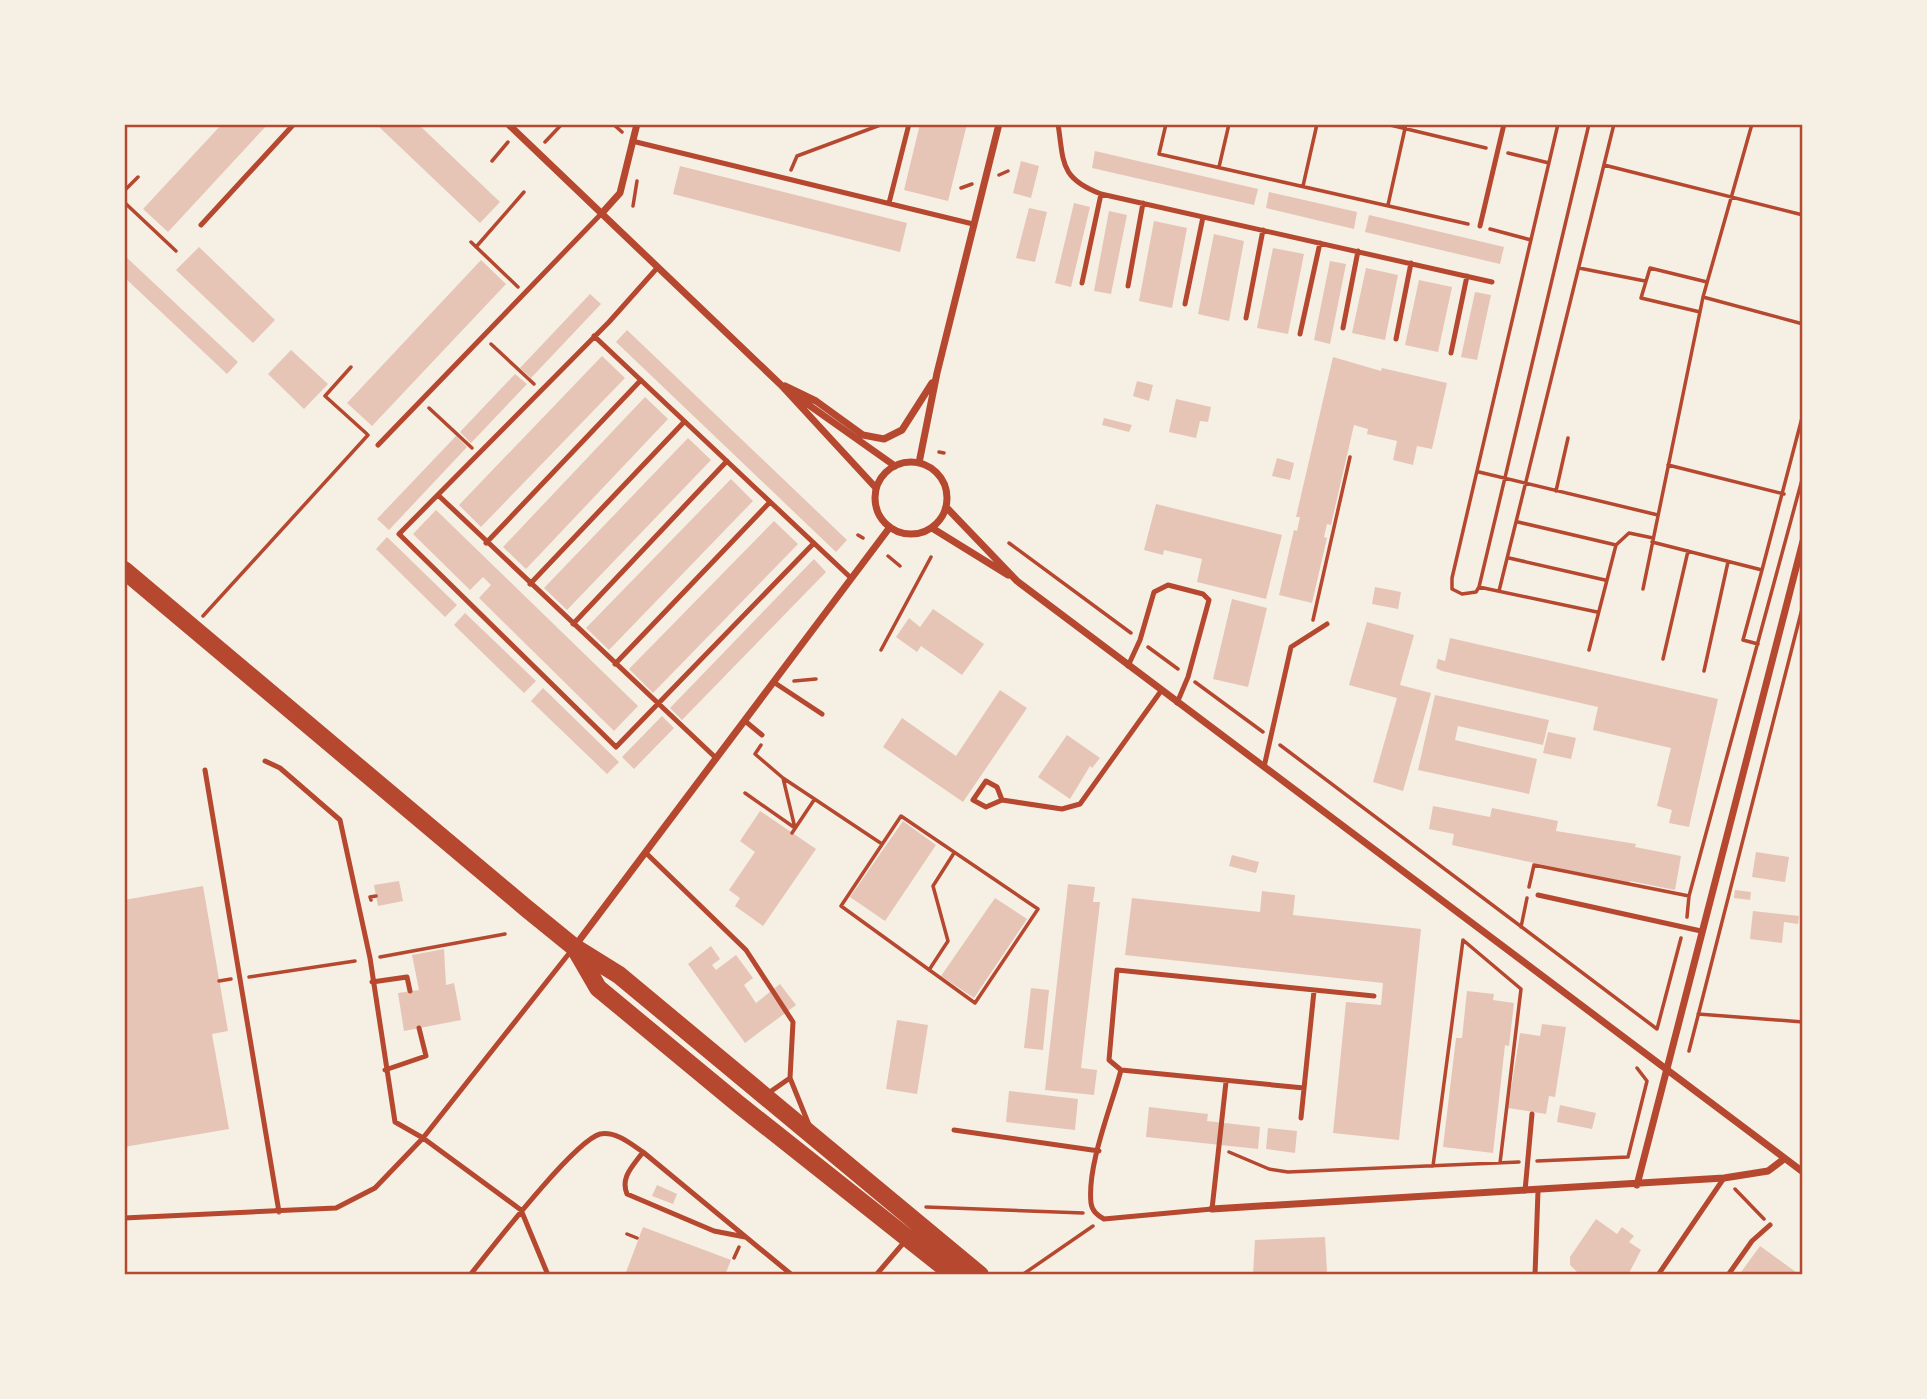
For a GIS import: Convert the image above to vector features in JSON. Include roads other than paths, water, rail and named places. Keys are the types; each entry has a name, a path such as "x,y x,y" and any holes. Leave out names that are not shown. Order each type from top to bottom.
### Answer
{"main road":[{"path":"124,570 574,947 619,975 979,1275"},
{"path":"574,947 598,988 737,1103 954,1275"}],"street":[{"path":"508,124 781,385 876,488 877,509 890,527 911,534 932,528 940,521 947,508"},
{"path":"602,213 620,194 637,124"},
{"path":"919,463 937,373 999,124"},
{"path":"781,385 816,401 863,435 884,439 896,434 908,423 937,373"},
{"path":"781,385 895,466"},
{"path":"876,488 895,466 919,463 929,466 943,481 947,508 1017,581"},
{"path":"574,947 890,527"},
{"path":"932,528 1017,581 1803,1172"},
{"path":"1637,1185 1803,541"},
{"path":"1212,1209 1724,1178 1768,1171 1784,1159"}],"lane":[{"path":"201,225 294,124"},
{"path":"889,203 909,124"},
{"path":"1058,124 1061,158 1069,173 1080,186 1101,194 1492,282"},
{"path":"1480,226 1504,124"},
{"path":"632,141 974,224"},
{"path":"1082,283 1101,194"},
{"path":"1128,286 1143,203"},
{"path":"379,444 602,213"},
{"path":"1185,304 1203,217"},
{"path":"1245,318 1263,230"},
{"path":"1300,334 1320,243"},
{"path":"1343,328 1358,251"},
{"path":"1395,339 1410,263"},
{"path":"658,267 594,336 398,534 616,747 814,543"},
{"path":"1451,353 1467,276"},
{"path":"594,336 851,578"},
{"path":"486,543 641,380"},
{"path":"530,584 684,422"},
{"path":"573,624 727,461"},
{"path":"438,495 716,758"},
{"path":"615,664 770,502"},
{"path":"1128,666 1140,640 1154,592 1168,584 1203,594 1209,600 1188,677 1177,703"},
{"path":"1264,766 1291,647 1327,624"},
{"path":"775,683 822,714"},
{"path":"1002,800 997,787 986,781 973,800 986,807 1002,800 1062,809 1080,804 1161,691"},
{"path":"745,721 764,736"},
{"path":"265,761 280,768 340,820 370,958 395,1122 423,1138 521,1210 548,1275"},
{"path":"205,770 279,1212"},
{"path":"646,853 746,950 793,1021 790,1078 815,1138"},
{"path":"1538,895 1701,931"},
{"path":"124,1219 336,1208 375,1188 423,1138 574,947"},
{"path":"1304,1088 1121,1070 1109,1060 1117,970 1374,996"},
{"path":"372,982 407,977 410,991"},
{"path":"1301,1118 1314,991"},
{"path":"385,1070 426,1056 419,1028"},
{"path":"1121,1070 1092,1177 1091,1205 1095,1214 1104,1219 1212,1209 1226,1082"},
{"path":"737,1103 764,1096 790,1078"},
{"path":"1525,1191 1532,1114"},
{"path":"954,1130 1099,1150"},
{"path":"470,1275 521,1210 587,1140 603,1133 620,1137 643,1152 792,1275"},
{"path":"643,1152 627,1173 623,1185 627,1194 714,1231 747,1238"},
{"path":"1658,1275 1724,1178"},
{"path":"1535,1275 1538,1191"},
{"path":"1728,1275 1752,1241 1770,1225"},
{"path":"876,1275 908,1238"}]}
